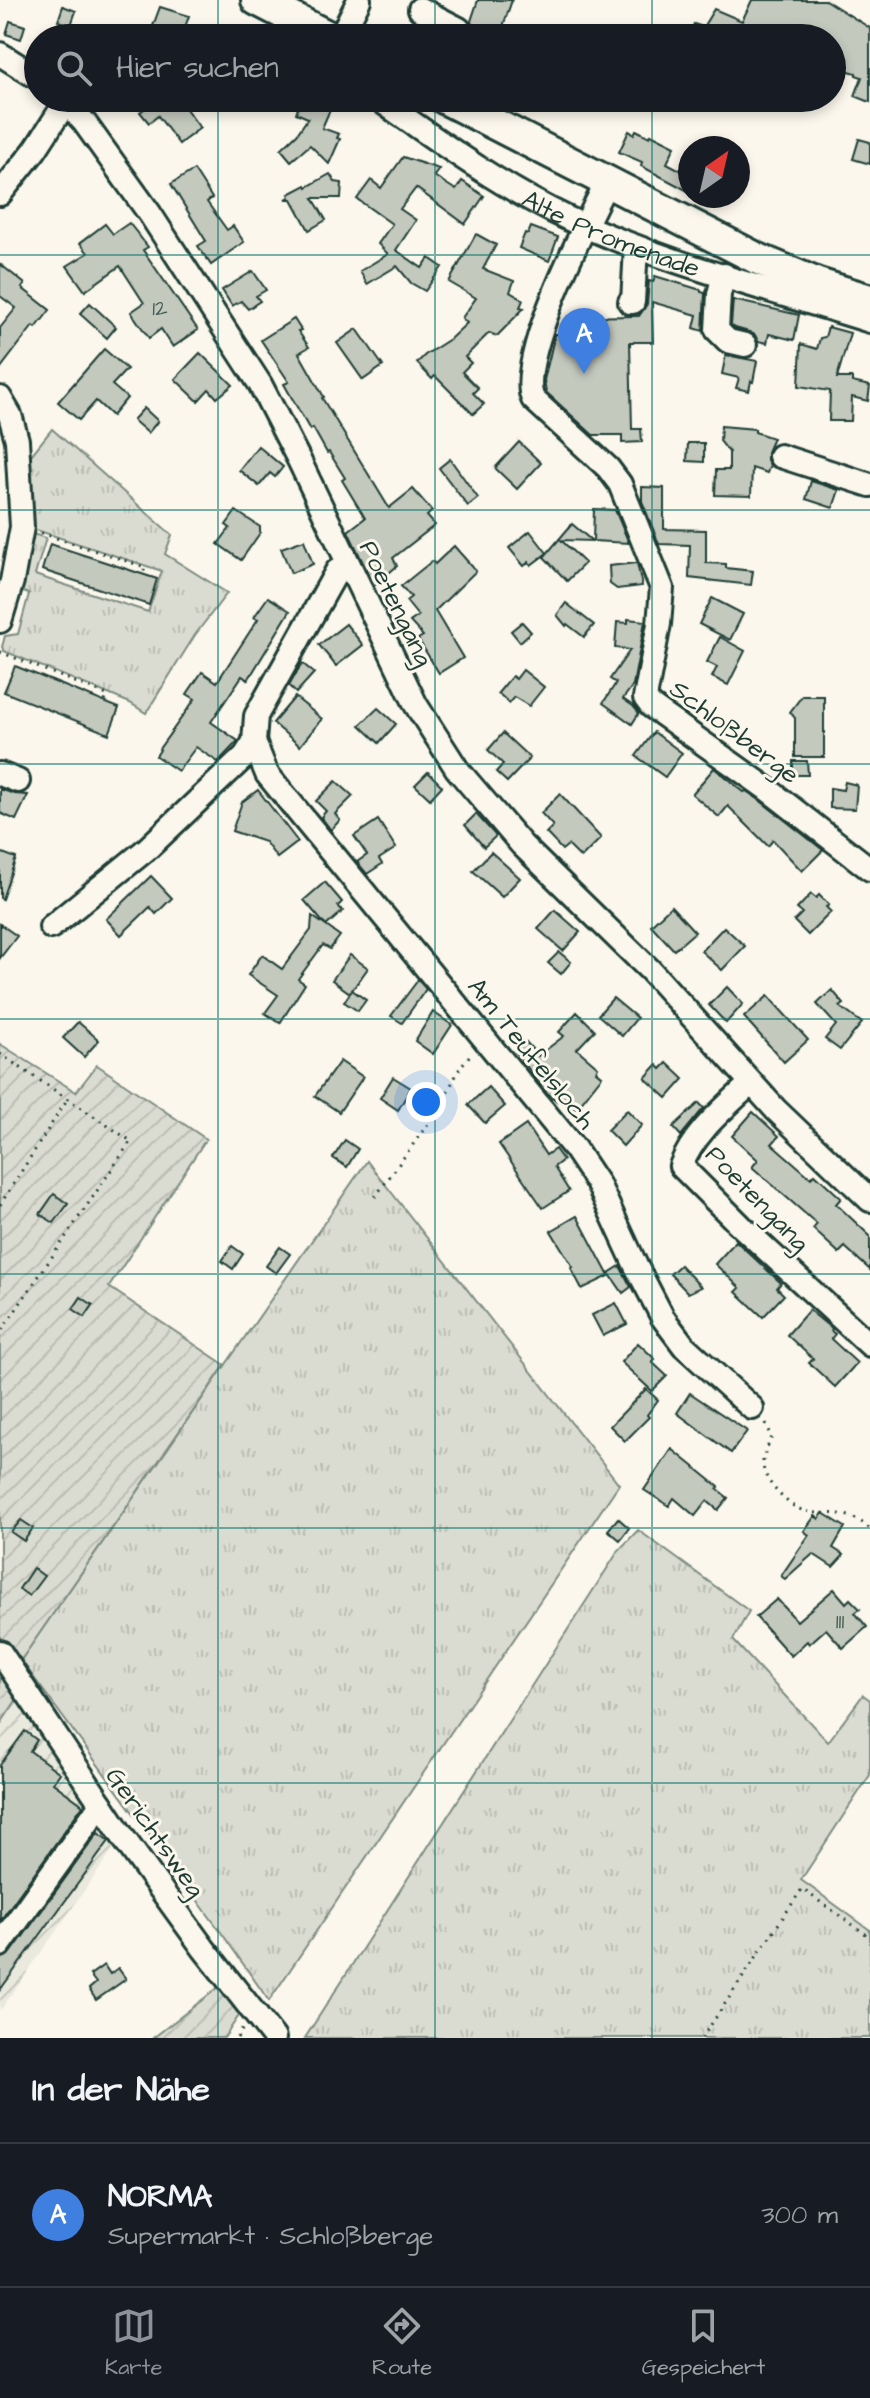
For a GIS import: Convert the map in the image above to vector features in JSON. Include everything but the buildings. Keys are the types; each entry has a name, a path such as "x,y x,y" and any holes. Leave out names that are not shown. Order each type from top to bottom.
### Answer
{"main road":[{"path":"257,0 304,24"},
{"name":"Alte Promenade","path":"471,112 773,266 870,300"}],"street":[{"path":"347,24 359,0"},
{"path":"420,9 449,24"},
{"path":"0,54 24,69"},
{"path":"0,194 35,150 57,112"},
{"name":"Poetengang","path":"74,112 150,214 245,360 299,460 416,705 457,769 522,845 650,970 776,1110 870,1200"},
{"name":"Alte Promenade","path":"398,112 513,189 595,238 636,247 870,321"},
{"name":"Schloßberge","path":"607,182 595,238 557,300 533,358 529,391 533,399 608,468 620,484 662,588 659,624 645,698 651,706 766,788 870,869"},
{"path":"630,302 633,302 636,247"},
{"path":"724,275 719,294 717,330 728,341 745,345"},
{"path":"0,398 10,415 17,440 22,527 12,581 0,621"},
{"path":"780,456 870,485"},
{"path":"51,927 148,848 245,756 254,742 256,716 337,571 347,565"},
{"name":"Am Teufelsloch","path":"254,742 267,774 574,1148 598,1184 663,1318 684,1346 752,1408"},
{"name":"Poetengang","path":"751,1083 703,1131 688,1149 681,1166 870,1345"},
{"name":"Gerichtsweg","path":"0,1652 101,1804 204,1949 274,2038"},
{"path":"0,1945 101,1804"}],"path":[{"path":"22,527 145,567 143,574"},
{"path":"70,551 73,543"},
{"path":"104,562 107,554"},
{"path":"0,652 107,695 105,702"},
{"path":"33,673 35,666"},
{"path":"67,687 70,680"},
{"path":"375,1197 438,1110 461,1066 484,1039"},
{"path":"0,1054 131,1141 0,1333"},
{"path":"0,1205 68,1098"},
{"path":"752,1408 769,1427 772,1437 762,1463 767,1480 800,1509 853,1516 870,1529"},
{"path":"702,2038 802,1889 870,1937"}],"shaded area":[{"path":"19,1696 117,1844 0,2011 0,1725"}],"green space":[{"path":"52,429 172,535 165,554 227,593 195,635 146,713 130,703 4,651 2,647 5,636 18,634 29,594 17,590 22,564 27,563 29,555 25,553 29,533 46,538 35,575 148,612 162,571 30,528 27,460"},
{"path":"0,1044 76,1092 97,1065 206,1139 109,1287 225,1365 21,1660 19,1696 0,1725"},
{"path":"367,1161 619,1484 269,2001 21,1660"},
{"path":"638,1530 749,1611 733,1640 828,1742 863,1695 870,1700 870,1775 801,1880 870,1930 870,2038 305,2038 619,1550"},
{"path":"219,1987 240,2014 224,2038 153,2038"}],"place":[{"name":"NORMA","path":"584,374"}]}
